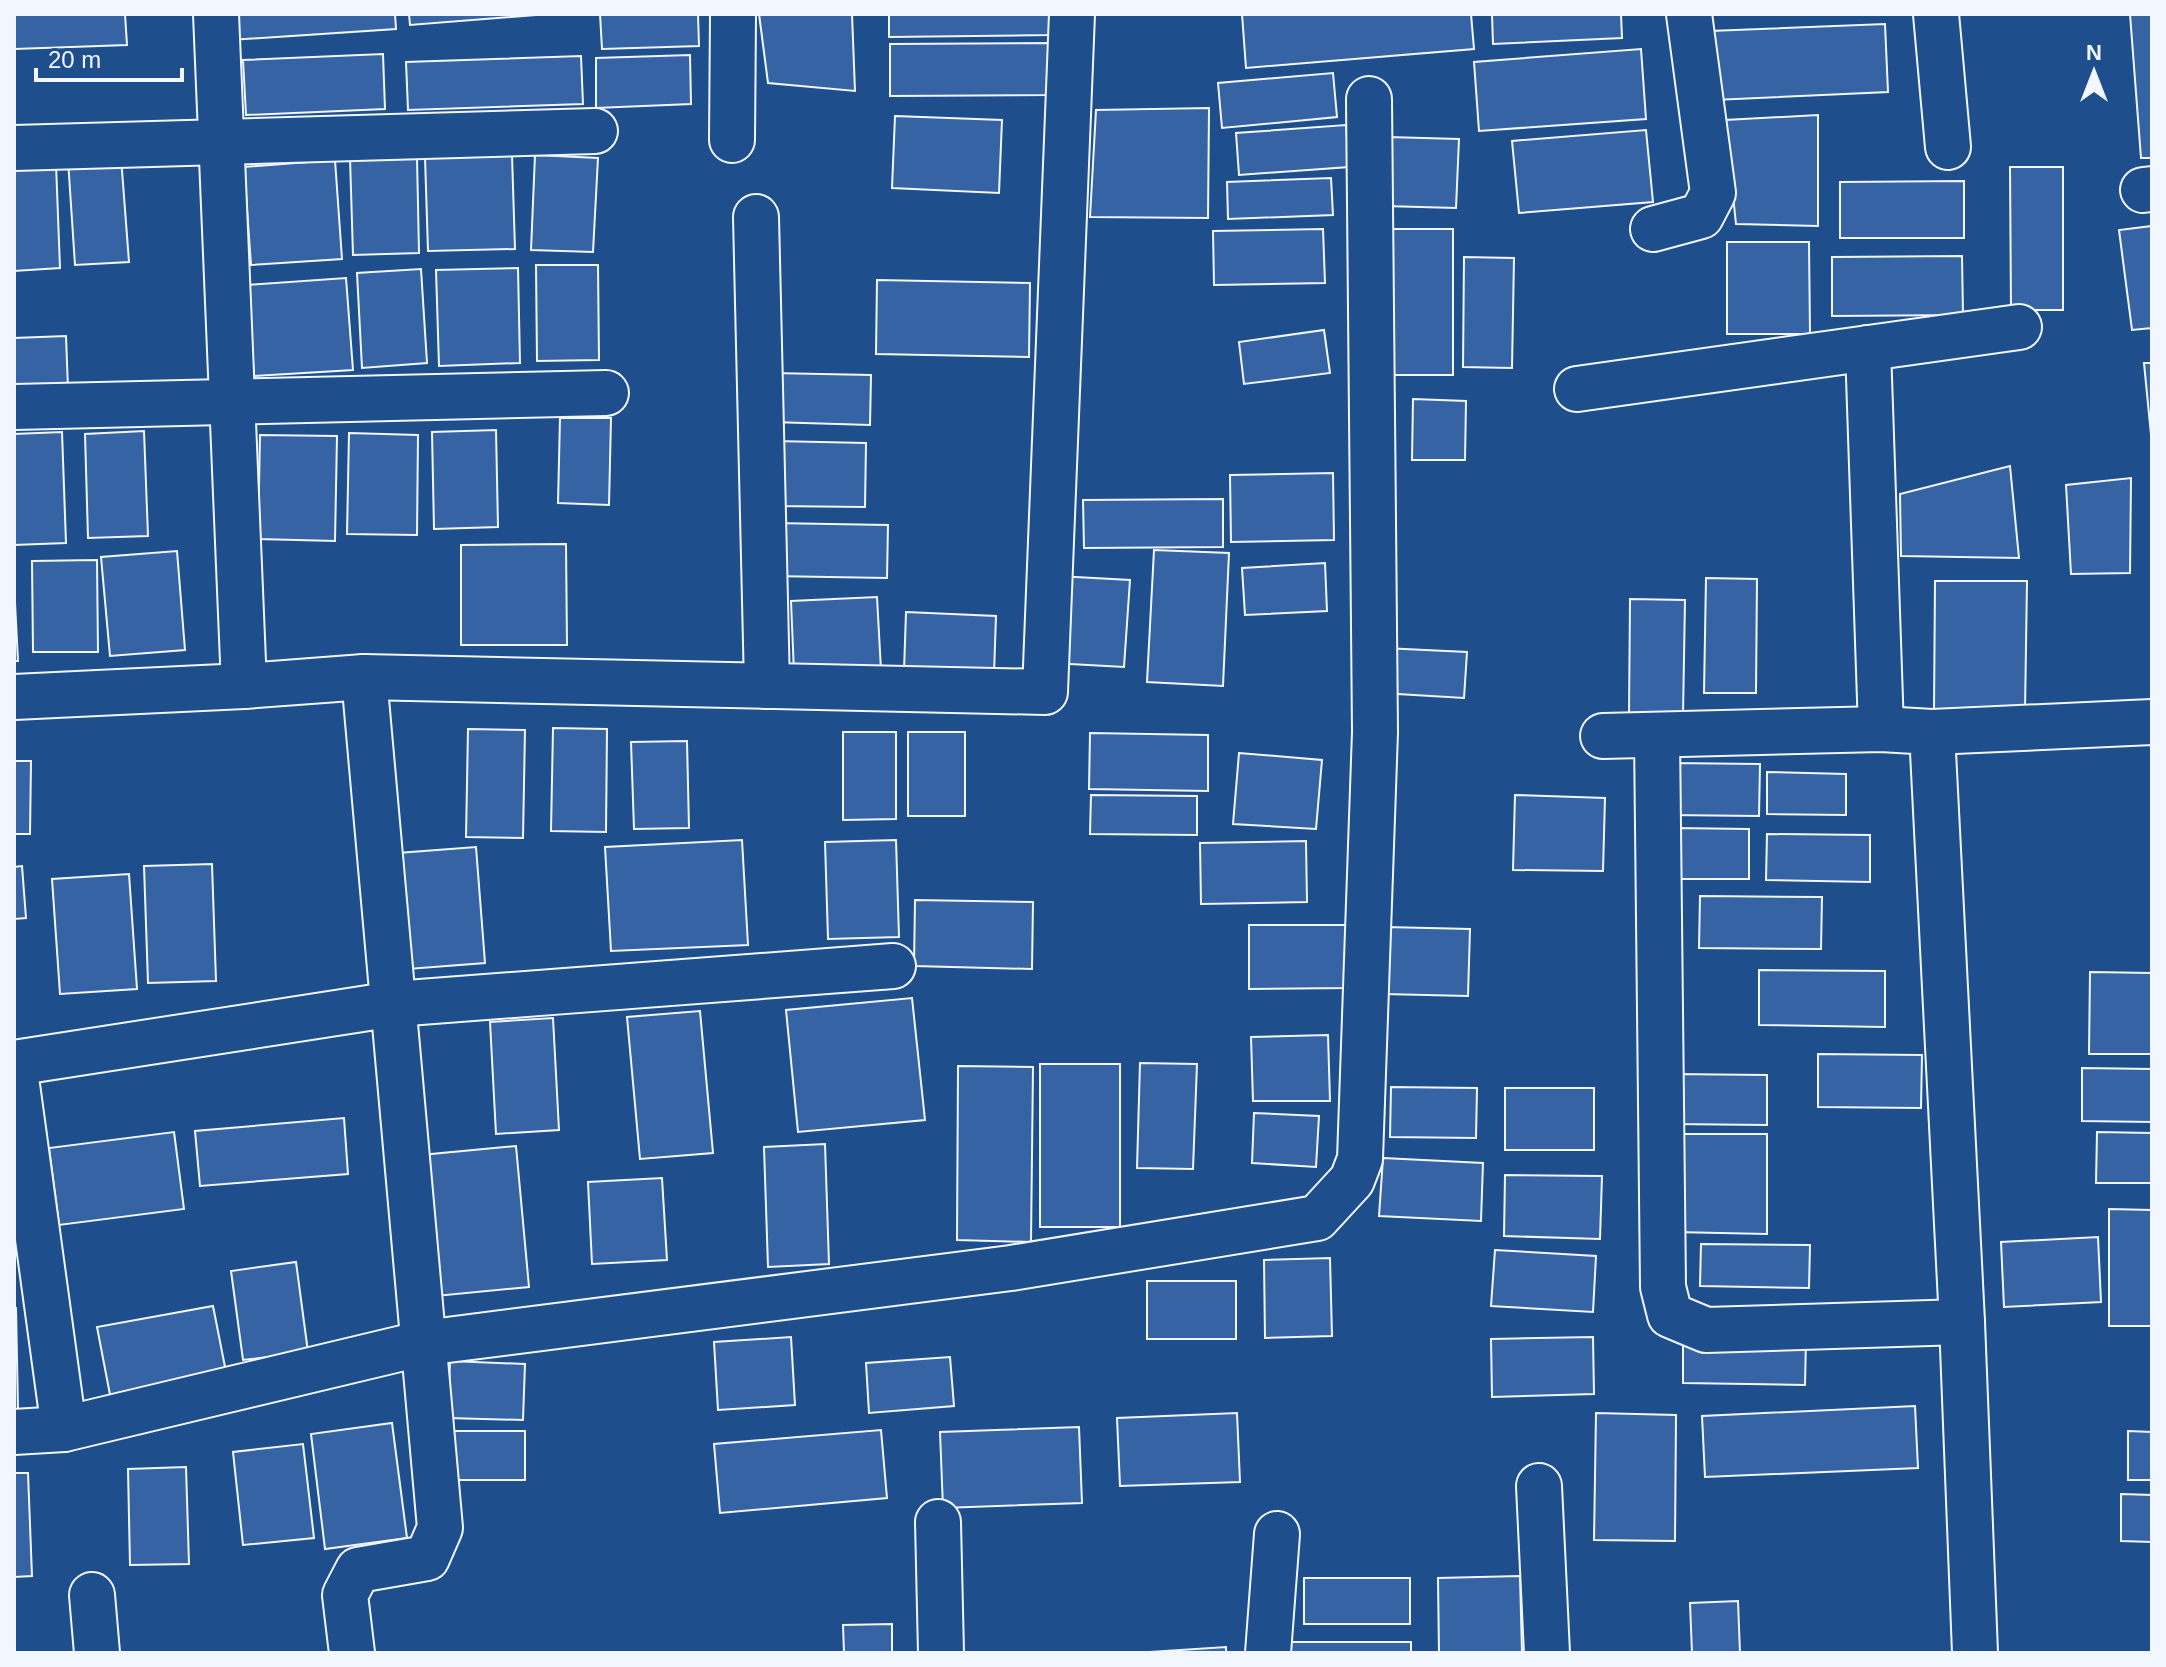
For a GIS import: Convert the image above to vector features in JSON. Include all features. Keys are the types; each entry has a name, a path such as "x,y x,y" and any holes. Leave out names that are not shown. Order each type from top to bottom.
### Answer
{"street":[{"path":"216,14 244,686"},
{"path":"732,140 733,14"},
{"path":"14,697 364,677 1045,692 1072,14"},
{"path":"1653,229 1701,216 1713,193 1689,14"},
{"path":"1936,14 1948,147"},
{"path":"14,1432 64,1429 424,1343 1011,1268 1317,1218 1352,1180 1360,1159 1375,732 1369,99"},
{"path":"14,148 595,131"},
{"path":"756,217 767,686"},
{"path":"1577,389 2019,327"},
{"path":"1868,348 1881,729"},
{"path":"14,407 606,393"},
{"path":"352,1653 345,1595 358,1570 427,1558 440,1528 364,677"},
{"path":"1603,736 1881,729 1932,732 2152,722"},
{"path":"1932,732 1962,1322 1975,1653"},
{"path":"1657,735 1663,1287 1670,1315 1706,1330 1962,1322"},
{"path":"64,1429 14,1063 394,1004 893,966"},
{"path":"1539,1486 1547,1653"},
{"path":"938,1522 941,1653"},
{"path":"1268,1653 1277,1534"},
{"path":"92,1595 97,1653"}],"building":[{"path":"14,14 125,14 127,45 15,49"},
{"path":"229,14 395,14 396,29 231,40"},
{"path":"409,14 549,14 410,25"},
{"path":"600,14 698,14 699,46 602,49"},
{"path":"759,14 852,14 855,91 768,83"},
{"path":"889,14 1049,14 1049,35 889,37"},
{"path":"1242,14 1471,14 1474,49 1246,68"},
{"path":"1492,14 1621,14 1622,38 1493,44"},
{"path":"2130,14 2152,14 2152,158 2141,158"},
{"path":"1885,24 1888,92 1714,100 1710,31"},
{"path":"1050,43 1050,95 890,96 890,44"},
{"path":"1641,49 1646,119 1479,131 1474,62"},
{"path":"383,54 385,109 246,115 243,60"},
{"path":"690,55 691,104 596,108 596,58"},
{"path":"581,56 583,104 408,110 406,62"},
{"path":"1333,73 1337,117 1222,128 1218,83"},
{"path":"1209,108 1208,218 1090,217 1096,110"},
{"path":"1818,115 1818,226 1736,224 1725,120"},
{"path":"895,116 1002,120 999,193 892,188"},
{"path":"1346,125 1349,167 1239,175 1236,133"},
{"path":"1646,130 1653,202 1519,213 1512,141"},
{"path":"1388,137 1459,139 1456,208 1385,206"},
{"path":"512,155 515,249 428,251 425,157"},
{"path":"535,155 598,158 593,252 531,250"},
{"path":"121,157 129,262 75,265 68,160"},
{"path":"417,157 419,253 353,255 350,158"},
{"path":"335,160 342,259 251,265 244,167"},
{"path":"56,164 60,268 14,271 14,166"},
{"path":"2010,167 2063,167 2063,310 2011,310"},
{"path":"1331,178 1333,215 1228,219 1227,182"},
{"path":"1964,181 1964,238 1840,238 1840,182"},
{"path":"2152,226 2152,328 2132,330 2119,230"},
{"path":"1323,229 1325,283 1214,285 1213,231"},
{"path":"1375,229 1453,229 1453,375 1375,375"},
{"path":"1727,242 1809,242 1810,334 1727,334"},
{"path":"1962,256 1963,315 1832,316 1832,257"},
{"path":"1464,257 1514,258 1512,368 1463,367"},
{"path":"536,265 598,265 599,360 537,361"},
{"path":"518,268 520,363 439,366 436,270"},
{"path":"421,269 427,363 362,368 357,273"},
{"path":"346,278 353,370 254,376 247,285"},
{"path":"877,280 1030,283 1029,357 876,354"},
{"path":"1324,330 1330,373 1244,384 1239,342"},
{"path":"66,336 68,389 14,391 14,338"},
{"path":"2144,363 2152,363 2152,445"},
{"path":"772,373 871,375 870,425 771,422"},
{"path":"1413,399 1466,401 1465,460 1412,460"},
{"path":"560,418 611,418 609,505 558,503"},
{"path":"496,430 498,527 434,529 432,432"},
{"path":"144,431 148,536 88,538 85,434"},
{"path":"62,432 66,543 14,545 14,434"},
{"path":"349,433 418,435 417,535 347,534"},
{"path":"260,435 337,436 335,541 258,539"},
{"path":"774,441 866,443 865,507 772,506"},
{"path":"2010,466 2019,558 1901,556 1900,494"},
{"path":"1333,473 1334,540 1231,542 1230,475"},
{"path":"2131,478 2130,573 2071,574 2066,485"},
{"path":"1223,499 1223,547 1084,548 1083,500"},
{"path":"772,523 888,525 887,578 771,576"},
{"path":"566,544 567,645 461,645 461,545"},
{"path":"1154,550 1229,553 1223,686 1147,682"},
{"path":"177,551 185,650 110,656 101,557"},
{"path":"97,560 98,652 33,652 32,561"},
{"path":"1325,563 1327,611 1245,615 1242,568"},
{"path":"1057,576 1130,580 1124,667 1052,663"},
{"path":"1706,578 1757,579 1756,693 1704,693"},
{"path":"1935,581 2027,581 2025,711 1934,711"},
{"path":"14,583 18,661 14,661"},
{"path":"877,597 881,670 794,673 791,601"},
{"path":"1630,599 1685,600 1683,715 1629,715"},
{"path":"906,612 996,616 994,674 904,671"},
{"path":"1383,648 1467,652 1464,698 1381,693"},
{"path":"553,728 607,729 606,832 551,831"},
{"path":"468,729 525,730 523,838 466,837"},
{"path":"843,732 896,732 896,819 843,820"},
{"path":"908,732 965,732 965,816 908,816"},
{"path":"1090,733 1208,735 1208,791 1089,789"},
{"path":"687,741 689,828 634,829 631,742"},
{"path":"1239,753 1322,760 1316,829 1233,824"},
{"path":"14,761 31,761 30,834 14,834"},
{"path":"1669,763 1760,764 1759,816 1668,815"},
{"path":"1767,772 1846,774 1846,815 1767,814"},
{"path":"1091,795 1197,796 1197,835 1090,834"},
{"path":"1515,795 1605,798 1603,871 1513,870"},
{"path":"1673,828 1749,829 1749,879 1672,879"},
{"path":"1767,834 1870,835 1870,882 1766,880"},
{"path":"742,840 748,945 611,951 605,847"},
{"path":"896,840 899,937 828,939 825,842"},
{"path":"1306,841 1307,902 1201,904 1200,843"},
{"path":"476,847 485,963 408,969 398,853"},
{"path":"212,864 216,981 148,983 144,866"},
{"path":"22,866 26,918 14,919 14,867"},
{"path":"129,874 137,989 60,994 52,879"},
{"path":"1700,896 1822,897 1821,949 1699,948"},
{"path":"915,900 1033,902 1032,969 914,966"},
{"path":"1249,925 1348,925 1348,988 1249,989"},
{"path":"1386,927 1470,929 1468,996 1384,994"},
{"path":"1759,970 1885,971 1885,1027 1759,1025"},
{"path":"2090,972 2152,973 2152,1054 2089,1054"},
{"path":"912,998 925,1120 798,1132 786,1010"},
{"path":"700,1011 713,1153 640,1159 627,1017"},
{"path":"553,1018 559,1130 496,1134 490,1022"},
{"path":"1328,1035 1330,1101 1253,1101 1251,1037"},
{"path":"1818,1054 1922,1055 1921,1108 1818,1107"},
{"path":"1140,1063 1197,1064 1193,1169 1137,1168"},
{"path":"1040,1064 1120,1064 1120,1227 1040,1227"},
{"path":"958,1066 1033,1067 1031,1242 957,1240"},
{"path":"2082,1068 2152,1069 2152,1122 2082,1121"},
{"path":"1672,1074 1767,1075 1767,1125 1672,1124"},
{"path":"1391,1087 1477,1088 1476,1138 1390,1137"},
{"path":"1505,1088 1594,1088 1594,1150 1505,1150"},
{"path":"1254,1113 1319,1116 1316,1167 1252,1163"},
{"path":"344,1118 348,1174 200,1186 195,1131"},
{"path":"174,1132 184,1209 59,1225 49,1148"},
{"path":"2097,1132 2152,1133 2152,1183 2096,1183"},
{"path":"1675,1134 1767,1134 1767,1234 1674,1232"},
{"path":"825,1144 829,1264 768,1267 764,1147"},
{"path":"516,1146 529,1287 436,1296 421,1155"},
{"path":"1383,1158 1483,1163 1481,1221 1379,1216"},
{"path":"1505,1175 1602,1176 1600,1239 1504,1236"},
{"path":"662,1178 667,1260 592,1264 588,1182"},
{"path":"2109,1209 2152,1210 2152,1326 2109,1326"},
{"path":"2098,1237 2101,1302 2004,1307 2001,1242"},
{"path":"1701,1244 1810,1245 1809,1288 1700,1286"},
{"path":"1495,1250 1596,1256 1593,1312 1491,1306"},
{"path":"1330,1258 1332,1336 1265,1338 1264,1260"},
{"path":"296,1262 308,1352 243,1360 231,1271"},
{"path":"1147,1281 1236,1281 1236,1339 1147,1339"},
{"path":"213,1306 227,1377 111,1400 97,1327"},
{"path":"16,1308 18,1410 14,1410"},
{"path":"791,1337 795,1405 718,1410 714,1342"},
{"path":"1593,1337 1594,1394 1492,1397 1491,1339"},
{"path":"1683,1339 1806,1339 1805,1385 1683,1383"},
{"path":"950,1357 954,1406 869,1413 866,1363"},
{"path":"450,1361 525,1364 523,1420 448,1418"},
{"path":"1915,1406 1918,1468 1705,1477 1702,1416"},
{"path":"1237,1413 1240,1482 1120,1486 1117,1418"},
{"path":"1596,1413 1676,1415 1675,1541 1594,1540"},
{"path":"392,1423 407,1538 325,1549 311,1434"},
{"path":"1079,1427 1082,1503 943,1508 940,1432"},
{"path":"881,1430 887,1498 720,1513 714,1444"},
{"path":"442,1431 525,1431 525,1480 442,1480"},
{"path":"2128,1431 2152,1432 2152,1480 2128,1480"},
{"path":"303,1444 314,1538 243,1545 233,1452"},
{"path":"186,1467 189,1564 130,1565 128,1469"},
{"path":"14,1473 28,1473 32,1576 14,1577"},
{"path":"2121,1494 2152,1495 2152,1542 2121,1541"},
{"path":"1520,1576 1522,1653 1439,1653 1438,1578"},
{"path":"1304,1578 1410,1578 1410,1624 1304,1624"},
{"path":"1738,1601 1740,1653 1692,1653 1690,1603"},
{"path":"892,1624 892,1653 844,1653 843,1625"},
{"path":"1284,1642 1411,1642 1411,1653 1284,1653"},
{"path":"1226,1647 1226,1653 1134,1653"}]}
